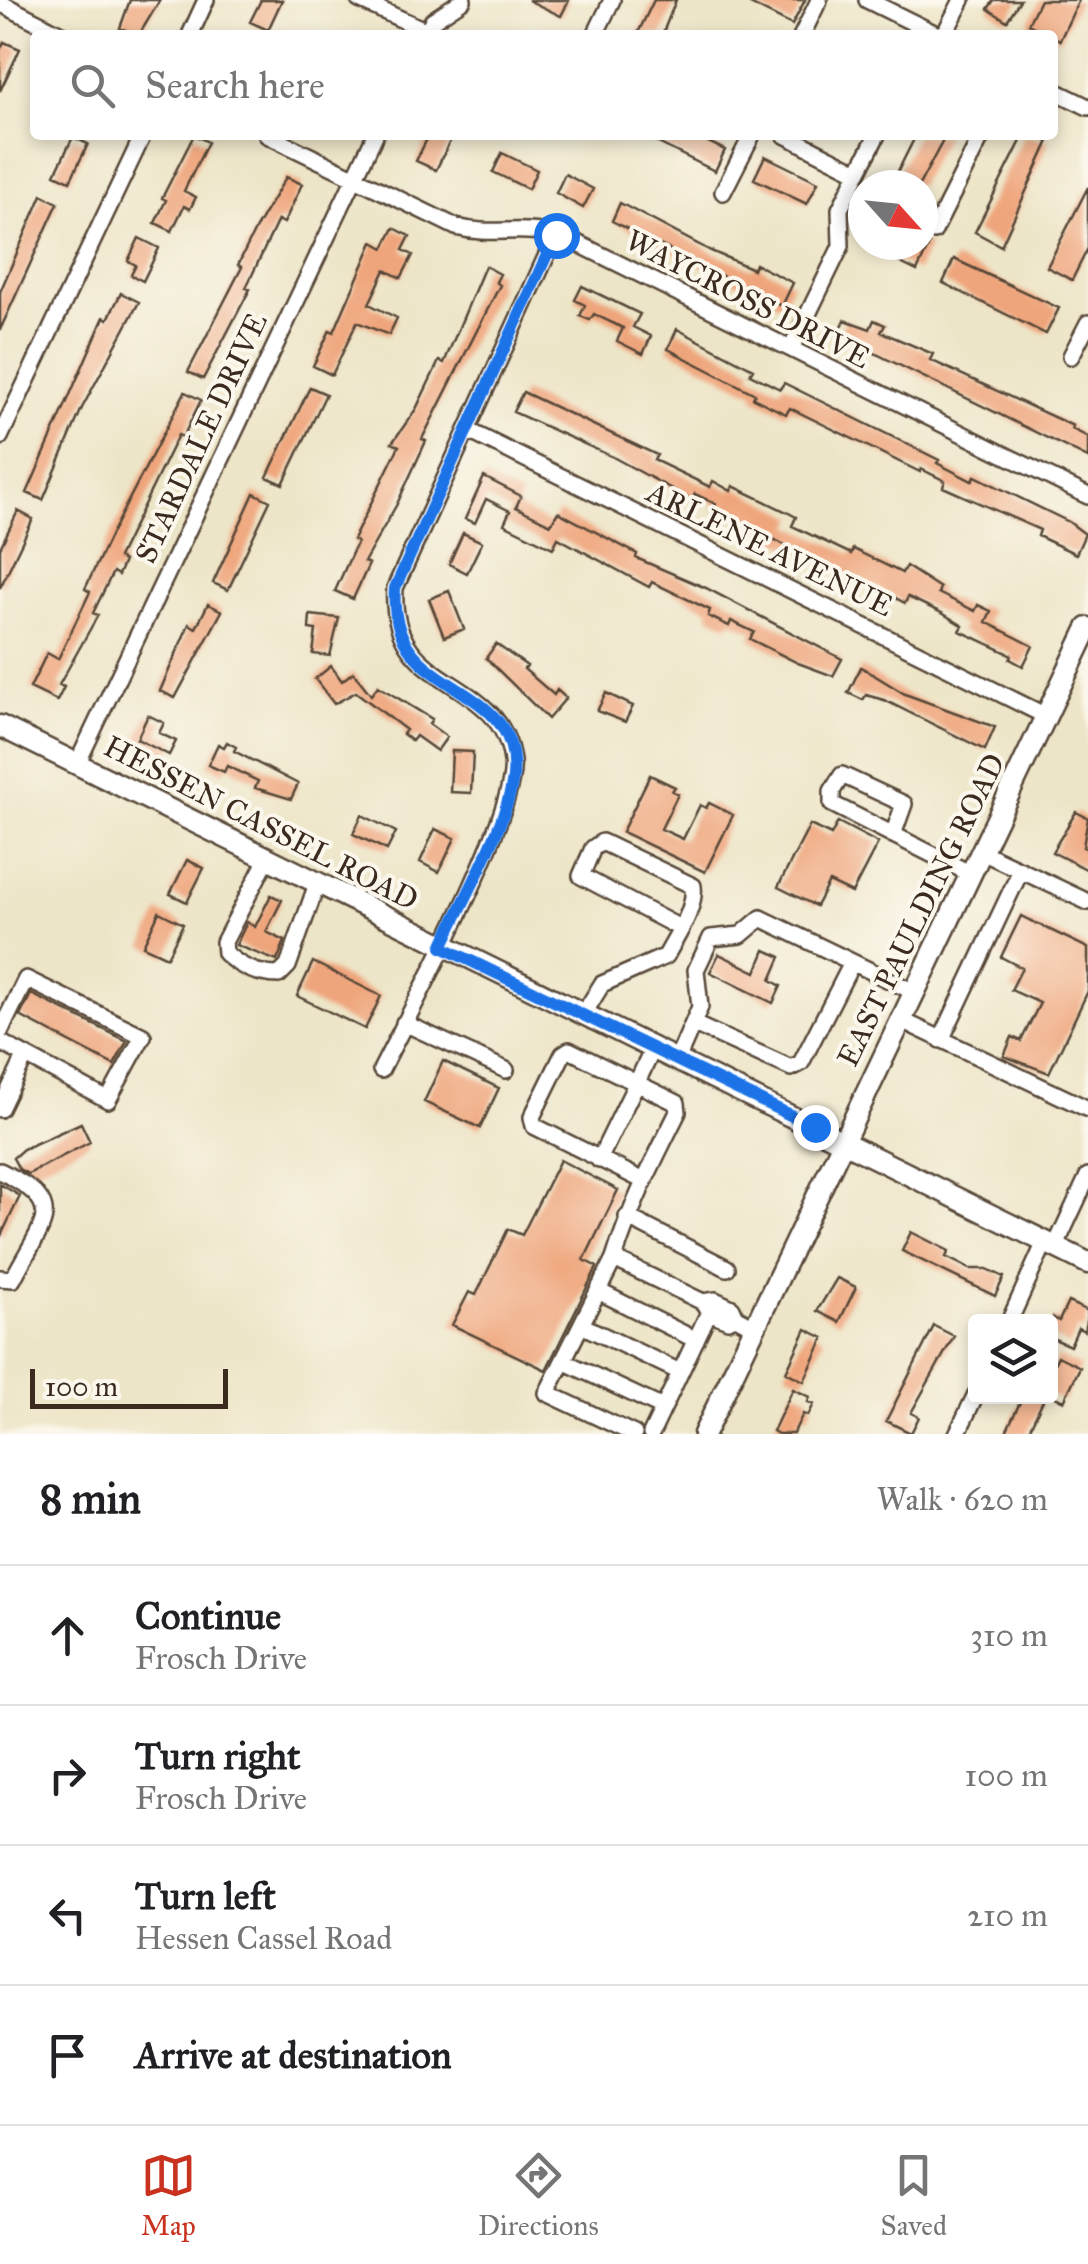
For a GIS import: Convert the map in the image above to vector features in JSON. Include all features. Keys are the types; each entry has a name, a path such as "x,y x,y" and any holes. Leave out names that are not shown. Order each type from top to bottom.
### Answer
{"main road":[{"name":"EAST PAULDING ROAD","path":"704,1434 745,1322 843,1140 1088,628"},
{"name":"HESSEN CASSEL ROAD","path":"0,726 1088,1263"}],"street":[{"path":"192,30 206,0"},
{"path":"359,0 419,30"},
{"path":"427,30 442,12 463,0"},
{"path":"598,30 612,0"},
{"path":"804,30 819,0"},
{"path":"867,0 928,30"},
{"path":"939,30 962,0"},
{"path":"0,3 54,30"},
{"path":"1058,92 1088,107"},
{"path":"0,437 140,140"},
{"name":"WAYCROSS DRIVE","path":"277,140 456,227 485,231 525,228 556,235 1088,496"},
{"name":"STARDALE DRIVE","path":"77,764 373,140"},
{"path":"723,192 749,140"},
{"path":"795,140 854,170"},
{"path":"859,170 874,140"},
{"path":"938,223 980,140"},
{"path":"792,349 841,246 840,209 848,193"},
{"path":"381,1070 505,808 513,777 512,756 502,730 487,708 412,656 398,632 394,604 404,561 556,235"},
{"path":"1072,356 1088,324"},
{"name":"ARLENE AVENUE","path":"467,430 1048,717"},
{"path":"893,834 904,804 842,775 832,791 832,804 971,874"},
{"path":"583,1015 602,984 666,956 680,928 694,898 693,886 602,842 593,848 581,876 680,928"},
{"path":"982,852 1088,902"},
{"path":"268,859 224,942 224,953 235,962 262,975 279,975 288,966 316,884"},
{"path":"941,1040 1021,870"},
{"path":"677,1060 700,1007 696,970 712,938 740,935 761,918 914,992"},
{"path":"694,1024 791,1068 801,1063 852,963"},
{"path":"0,1032 26,980 143,1036 108,1100 0,1042"},
{"path":"901,1020 1088,1109"},
{"path":"404,1023 506,1070"},
{"path":"599,1160 654,1049"},
{"path":"634,1434 547,1393 614,1259 627,1217 678,1112 677,1103 569,1050 563,1054 532,1117 534,1126 644,1181"},
{"path":"0,1110 25,1057"},
{"path":"0,1171 38,1192 46,1202 45,1215 12,1278 0,1278"},
{"path":"1012,1314 1088,1176"},
{"path":"627,1217 727,1268"},
{"path":"614,1259 728,1320 745,1322"},
{"path":"598,1291 696,1340"},
{"path":"650,1434 696,1340 706,1307"},
{"path":"581,1325 680,1372"},
{"path":"563,1361 663,1408"},
{"path":"957,1434 971,1404"}],"building":[{"path":"130,0 160,0 142,30 120,28"},
{"path":"261,0 282,0 268,30 250,22"},
{"path":"528,0 569,0 561,16"},
{"path":"654,0 676,0 664,30 639,30"},
{"path":"742,0 805,0 792,25"},
{"path":"994,0 1020,0 1007,21 988,9"},
{"path":"1040,0 1079,0 1060,40 1058,30 1040,30 1028,24"},
{"path":"4,42 20,49 0,91 0,50"},
{"path":"72,140 88,144 70,181 55,174"},
{"path":"191,140 208,142 184,191 196,197 190,209 184,206 172,231 155,223 166,200 162,198"},
{"path":"426,140 451,140 436,170 416,161"},
{"path":"652,140 704,140 725,150 715,171"},
{"path":"914,140 943,140 927,170 898,170"},
{"path":"1021,140 1049,141 1001,246 975,232"},
{"path":"502,153 537,170 528,189 493,172"},
{"path":"765,156 818,182 807,204 754,179"},
{"path":"565,174 593,189 583,208 556,193"},
{"path":"286,177 302,184 284,223 278,220 246,288 250,289 203,379 188,372 242,267 238,265 256,228"},
{"path":"1088,187 1088,248 1072,280 1047,267"},
{"path":"42,195 58,203 0,330 0,292"},
{"path":"620,203 711,251 753,269 755,264 793,283 782,306 612,221"},
{"path":"394,228 410,236 403,250 413,255 401,278 385,270 369,304 397,318 389,335 357,322 332,375 313,366 330,330 334,332 373,242 384,248"},
{"path":"139,238 159,248 143,281 131,275 136,265 128,261"},
{"path":"954,259 1059,308 1046,334 943,283"},
{"path":"895,260 922,260 917,271"},
{"path":"485,266 500,274 496,282 500,285 422,439 426,441 397,504 364,562 369,564 353,599 335,591 357,542 353,540 399,446 392,443 416,409 439,361 444,363"},
{"path":"582,286 640,314 633,327 651,336 643,354 617,341 623,328 594,314 590,320 580,316 585,305 575,300"},
{"path":"121,293 139,302 82,408 43,500 27,493 104,317 108,319"},
{"path":"845,320 870,329 874,320 885,325 881,332 933,354 930,360 1073,426 1072,429 1088,437 1088,458 838,335"},
{"path":"677,329 753,369 750,374 780,389 784,383 939,460 937,463 972,481 975,476 1069,522 1085,534 1076,554 1038,536 1040,530 943,487 945,481 921,469 920,472 790,408 786,414 753,398 755,394 668,349"},
{"path":"310,387 326,394 283,484 267,477"},
{"path":"185,392 201,400 183,437 178,435 118,558 124,561 118,575 113,572 93,613 98,615 59,685 64,687 57,701 30,688 47,653 58,659 90,592 85,589 111,534"},
{"path":"523,392 657,455 654,460 710,487 713,481 731,491 733,486 785,511 796,517 792,526 851,554 853,549 902,573 906,566 940,588 938,593 975,611 978,605 991,611 986,622 1033,646 1023,666 1010,659 1012,655 960,631 963,626 942,613 908,597 905,603 854,576 852,580 714,508 716,504 695,494 692,500 611,456 513,412"},
{"path":"484,477 521,496 516,507 551,524 558,512 637,554 636,558 706,588 842,659 833,676 750,639 754,632 708,616 710,610 652,582 649,587 558,538 553,548 504,524 510,511 486,499 475,523 465,519"},
{"path":"254,493 270,501 228,590 213,583"},
{"path":"18,511 33,519 0,588 0,548"},
{"path":"463,533 482,542 467,573 449,564"},
{"path":"449,591 464,629 444,637 429,599"},
{"path":"208,604 222,611 175,698 160,691 189,624 196,628"},
{"path":"310,615 339,618 330,656 313,654 316,630 309,629"},
{"path":"496,644 527,666 524,669 554,695 557,690 566,698 548,719 486,658"},
{"path":"331,666 342,681 353,672 371,695 378,686 432,719 429,724 447,737 437,751 416,736 412,741 403,734 406,730 356,692 334,704 315,679"},
{"path":"861,667 905,694 995,727 985,750 884,700 866,695 863,700 848,693"},
{"path":"606,693 633,706 625,722 597,711"},
{"path":"148,715 164,723 159,733 176,741 169,755 137,739"},
{"path":"227,742 236,747 234,751 298,784 291,799 255,788 258,781 227,766 224,772 208,765 218,744 224,747"},
{"path":"452,751 473,752 471,793 450,792"},
{"path":"650,775 675,787 672,791 678,794 661,829 683,839 700,805 706,808 709,803 733,815 705,872 622,832"},
{"path":"1076,812 1088,818 1083,847 1088,849 1088,870 1052,852"},
{"path":"362,815 396,832 387,850 353,834"},
{"path":"838,822 878,843 852,893 829,882 816,906 778,887 810,825 831,835"},
{"path":"435,829 455,838 439,872 420,862"},
{"path":"187,860 204,868 187,902 170,894"},
{"path":"271,895 282,900 266,932 285,941 277,961 236,945 247,922 255,927"},
{"path":"159,912 183,924 167,957 143,946"},
{"path":"1021,916 1088,948 1088,991 1049,1073 1004,1056 1012,1037 1021,1041 1040,1003 1011,990 1022,968 1001,957"},
{"path":"765,950 781,957 771,980 781,986 773,1003 710,972 719,954 756,972"},
{"path":"313,962 381,996 365,1029 297,996"},
{"path":"31,994 127,1041 114,1065 20,1016"},
{"path":"443,1061 499,1088 480,1128 424,1102"},
{"path":"81,1123 90,1142 28,1174 19,1169 13,1158 23,1149"},
{"path":"560,1160 618,1190 584,1260 597,1267 546,1370 452,1325 469,1292 476,1295 508,1229 522,1235"},
{"path":"0,1184 20,1196 0,1238"},
{"path":"911,1232 949,1251 946,1257 970,1269 987,1269 1004,1277 995,1296 902,1251"},
{"path":"837,1278 856,1287 839,1322 817,1311"},
{"path":"1068,1302 1088,1311 1084,1331 1078,1328 1070,1346 1058,1341 1059,1321"},
{"path":"934,1326 954,1336 911,1413 919,1417 911,1433 886,1421"},
{"path":"806,1329 824,1338 804,1381 786,1372"},
{"path":"1058,1356 1080,1367 1064,1401 1058,1398"},
{"path":"793,1389 810,1397 808,1402 814,1404 808,1416 803,1414 793,1434 778,1434 773,1431"},
{"path":"1019,1404 1041,1404 1027,1434 1005,1434"}],"route":[{"path":"556,235 398,574 395,588 398,632 412,656 430,673 487,708 502,730 512,756 513,777 505,808 442,947 815,1127"}]}
